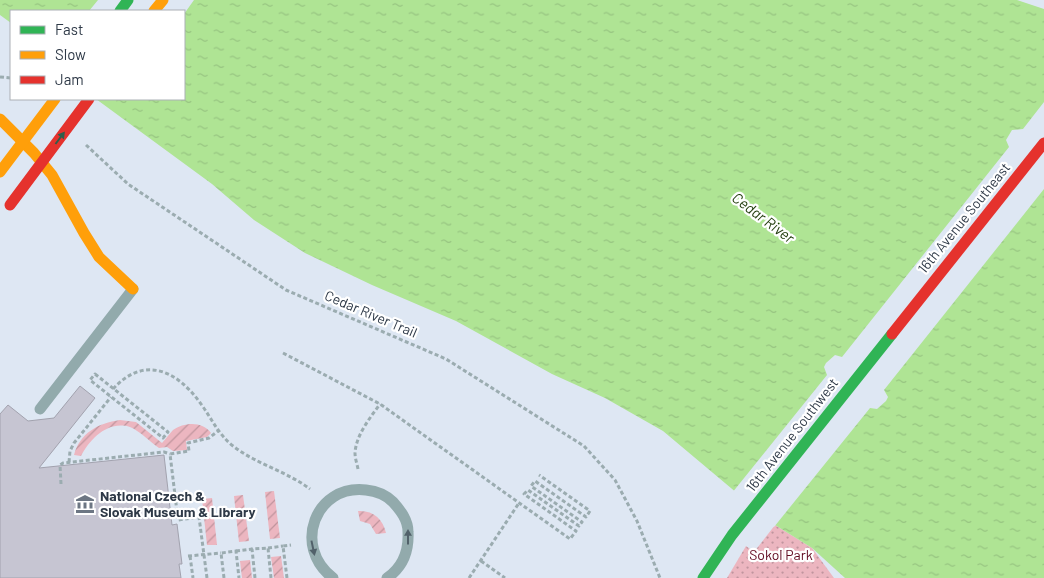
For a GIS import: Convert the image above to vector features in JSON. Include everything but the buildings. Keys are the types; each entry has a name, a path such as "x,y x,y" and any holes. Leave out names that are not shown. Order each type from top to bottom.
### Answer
{"street":[{"path":"155,10 163,0"},
{"path":"0,172 54,100"},
{"path":"8,208 88,100"},
{"path":"0,119 38,157 52,174 95,253 114,273 134,289"},
{"name":"16th Avenue Southeast","path":"908,312 1044,143"},
{"name":"16th Avenue Southwest","path":"703,578 732,536 908,312"}],"lane":[{"path":"40,409 134,289"},
{"path":"333,578 324,571 315,558 311,543 312,527 318,513 328,501 342,492 358,489 374,491 390,499 401,511 408,526 409,543 404,560 395,572 387,578"}],"path":[{"name":"Cedar River Trail","path":"85,144 128,184 286,290 446,359 584,446 615,480 638,522 660,578"},
{"path":"282,353 380,404 570,540 576,532 524,494 528,490 580,526 582,522 531,486 535,481 586,517 590,511 539,475"},
{"path":"113,388 132,372 148,370 165,372 185,385 195,396 218,431 233,446 247,455 284,472 310,489"},
{"path":"95,374 113,388 168,432 163,438 90,380 95,374"},
{"path":"69,462 70,451 74,443 111,396"},
{"path":"358,469 355,454 357,445 363,429 380,404"},
{"path":"60,484 60,465 69,462 189,451 188,443 209,438 218,431"},
{"path":"170,454 178,520 199,518 207,578"},
{"path":"469,578 518,503"},
{"path":"283,546 287,578"},
{"path":"193,578 189,556 291,546"},
{"path":"268,548 271,578"},
{"path":"252,550 255,578"},
{"path":"236,551 239,578"},
{"path":"221,553 224,578"},
{"path":"481,561 505,578"}],"green space":[{"path":"112,421 136,422 162,443 173,430 182,425 193,424 203,426 211,433 207,437 186,441 187,450 173,451 167,447 159,448 130,427 114,426 101,432 89,443 81,456 74,455 85,435 91,430"},
{"path":"274,491 280,538 270,539 265,492"},
{"path":"243,495 249,541 239,542 234,496"},
{"path":"212,498 217,545 207,545 202,499"},
{"path":"358,511 368,512 376,516 385,528 386,533 376,534 370,524 360,521"},
{"name":"Sokol Park","path":"775,525 812,548 834,578 727,578 746,546 754,552"},
{"path":"281,556 284,578 274,578 271,557"},
{"path":"250,560 252,578 242,578 240,561"}],"water":[{"name":"Cedar River","path":"0,0 1017,0 1044,9 1044,578 845,578 812,548 775,525 663,431 605,398 552,374 456,321 372,285 305,253 254,220 212,184 97,100 185,100 185,10 10,10 10,22 0,15"}],"pier":[{"path":"98,0 194,0 185,13 185,10 90,10"},
{"path":"1044,102 1044,189 884,390 888,397 886,401 877,409 870,408 774,527 732,493 827,375 824,367 826,363 835,355 842,357 1009,147 1006,140 1012,130 1023,129"}],"traffic: fast":[{"path":"121,10 128,0"},
{"path":"703,578 732,535 892,334"}],"traffic: slow":[{"path":"155,10 163,0"},
{"path":"0,172 54,100"},
{"path":"0,119 34,153 52,175 99,257 133,289"}],"traffic: jam":[{"path":"10,205 88,100"},
{"path":"892,334 1044,143"}],"place":[{"name":"National Czech & Slovak Museum & Library","path":"85,504"}]}
